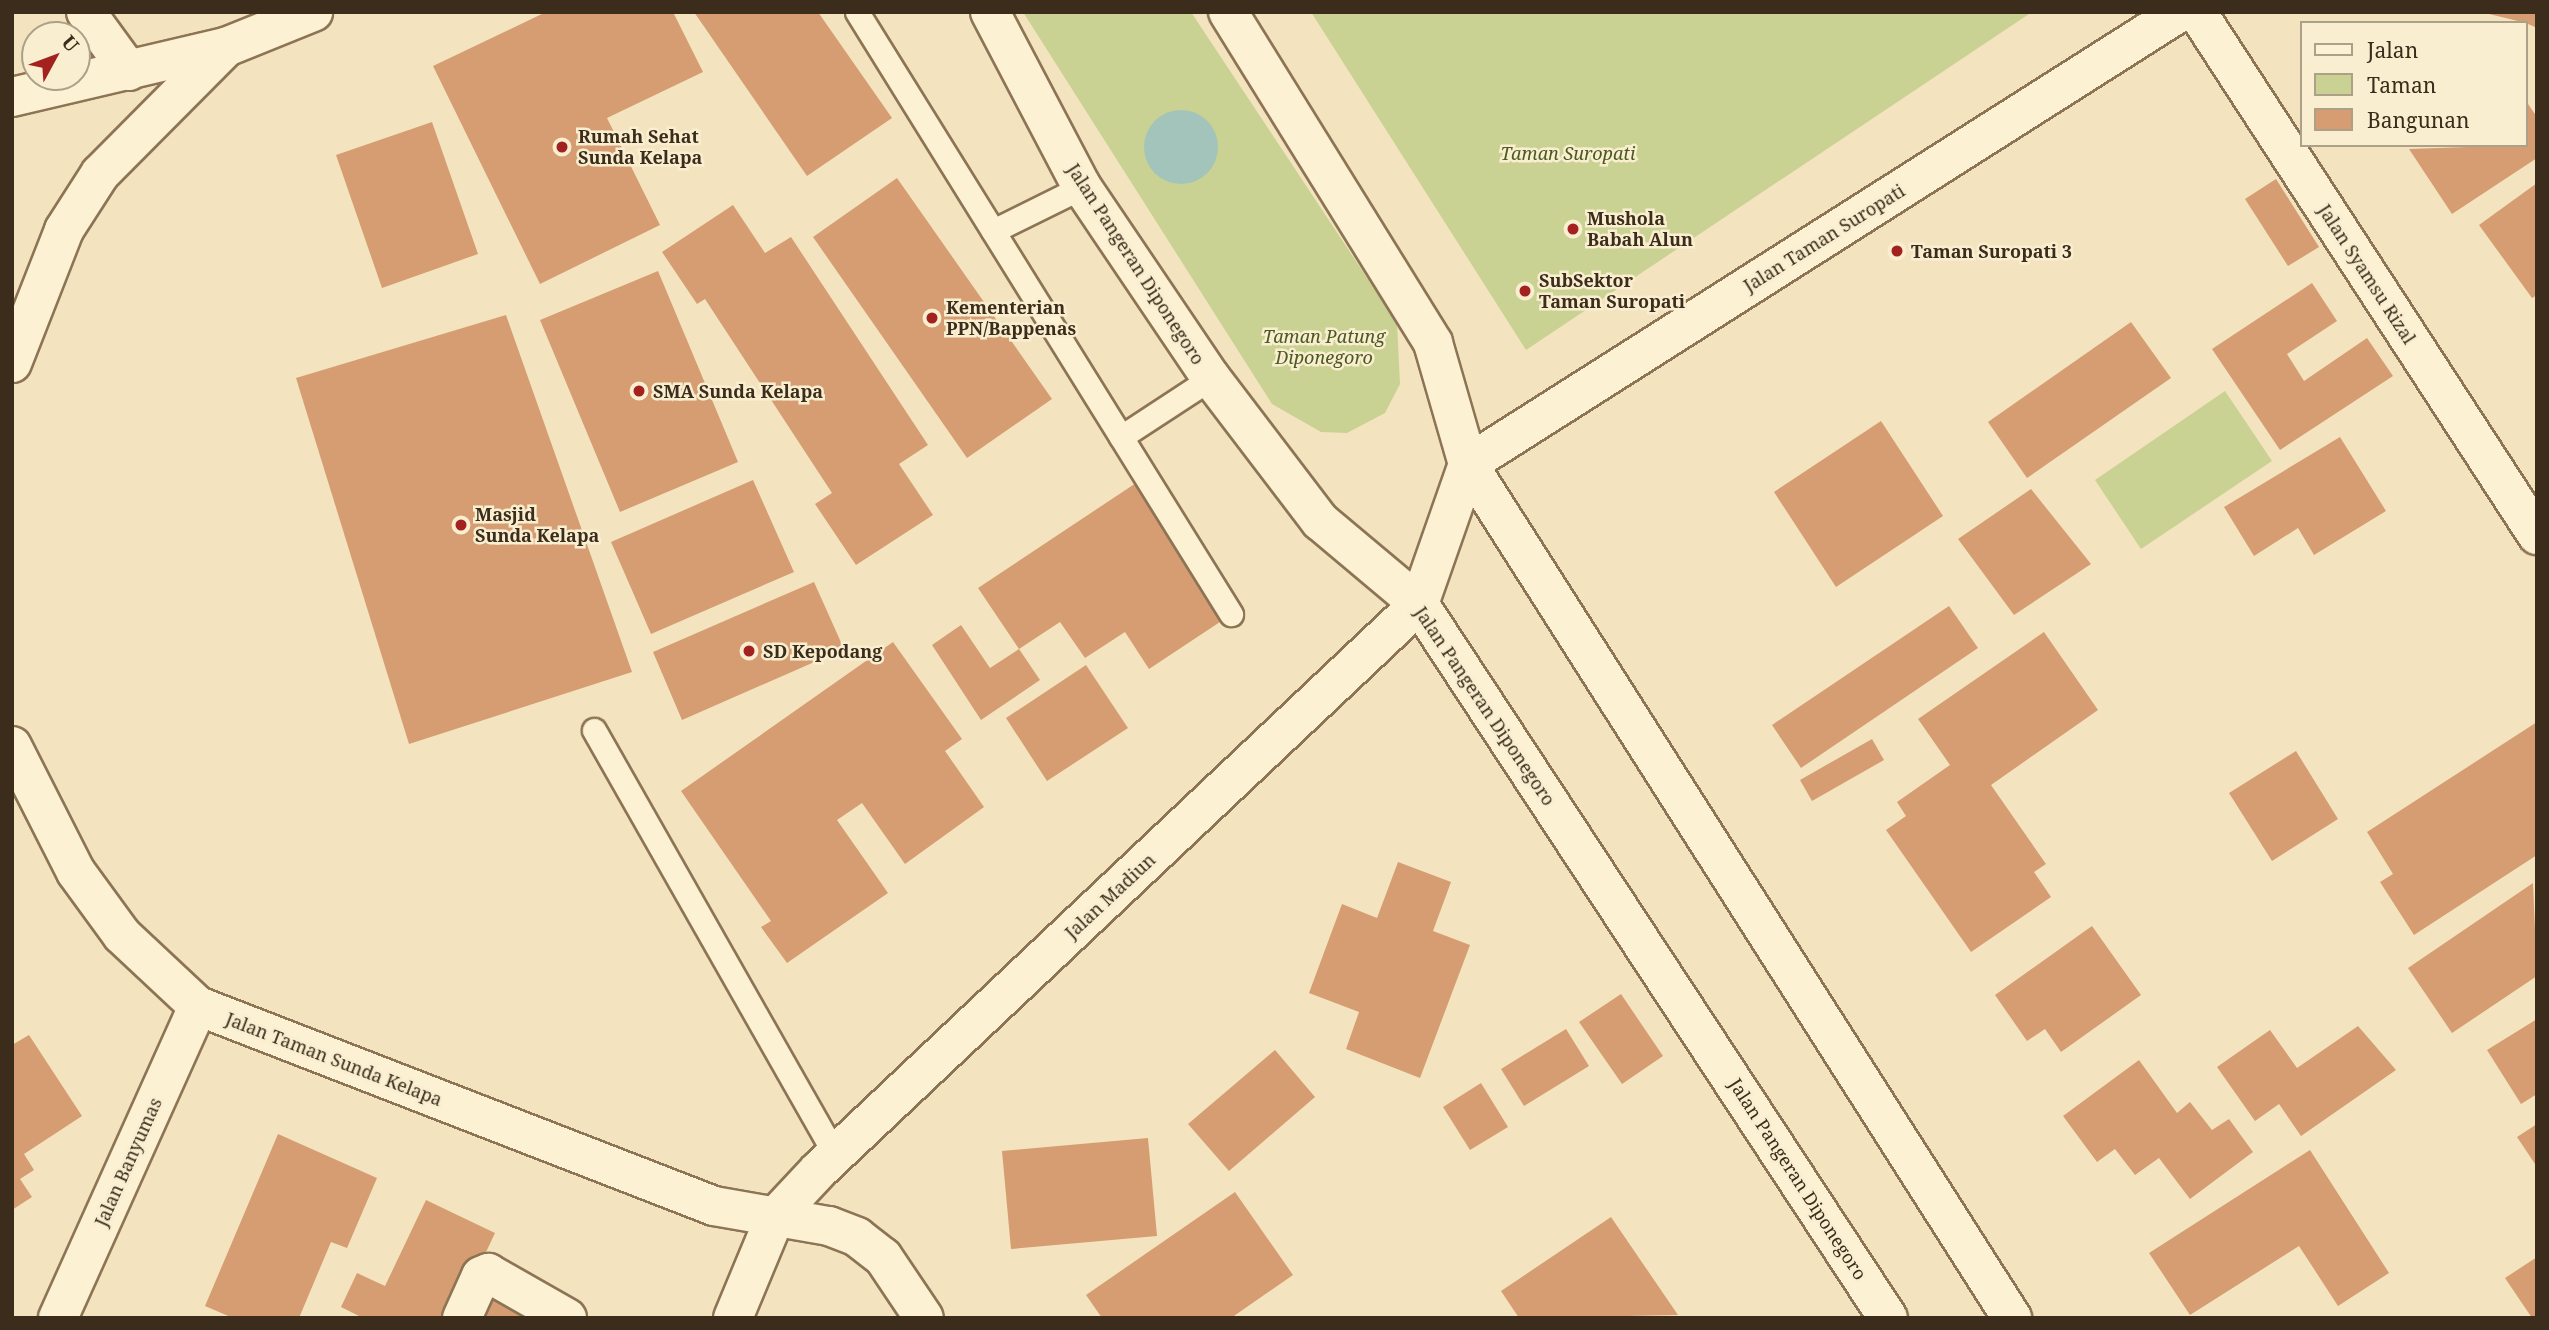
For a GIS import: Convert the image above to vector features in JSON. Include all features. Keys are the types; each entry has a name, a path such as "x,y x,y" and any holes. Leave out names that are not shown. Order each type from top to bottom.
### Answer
{"street":[{"path":"86,12 129,71"},
{"path":"12,97 226,47 313,12"},
{"name":"Jalan Pangeran Diponegoro","path":"990,12 1082,187 1211,378 1320,521 1419,604 1888,1318"},
{"path":"1228,12 1433,344 1468,464 2012,1318"},
{"name":"Jalan Taman Suropati","path":"1468,464 2179,12"},
{"name":"Jalan Syamsu Rizal","path":"2197,12 2537,535"},
{"path":"12,363 64,230 100,174 226,47"},
{"name":"Jalan Madiun","path":"733,1318 775,1217 835,1154 1419,604 1468,464"},
{"name":"Jalan Taman Sunda Kelapa","path":"12,746 76,872 122,934 198,1006 714,1206 775,1217 857,1237 883,1257 924,1318"},
{"name":"Jalan Banyumas","path":"58,1318 198,1006"},
{"path":"462,1318 481,1276 488,1273 567,1318"}],"lane":[{"path":"857,12 1231,614"},
{"path":"993,231 1082,187"},
{"path":"1121,437 1211,378"},
{"path":"594,730 835,1154"}],"green space":[{"name":"Taman Patung Diponegoro","path":"1023,12 1191,12 1397,323 1400,384 1385,413 1347,433 1321,432 1272,404"},
{"name":"Taman Suropati","path":"1311,12 2032,12 1526,350"},
{"path":"2225,391 2272,461 2141,549 2095,480"}],"water":[{"path":"1174,110 1188,110 1202,116 1212,126 1218,147 1216,161 1202,178 1188,184 1174,184 1160,178 1150,168 1144,154 1144,140 1150,126 1160,116"}],"building":[{"path":"546,12 673,12 703,72 607,118 660,225 540,284 433,66"},
{"path":"694,12 818,12 892,118 807,176"},
{"path":"2481,12 2537,12 2537,28 2528,24 2528,21"},
{"path":"2528,104 2537,117 2537,158 2452,214 2409,149 2528,147"},
{"path":"432,122 478,254 382,288 336,155"},
{"name":"Kementerian PPN/Bappenas","path":"897,178 1052,399 967,458 813,237"},
{"path":"2276,179 2319,247 2288,266 2245,199"},
{"path":"2537,183 2537,295 2532,298 2479,225"},
{"path":"733,205 765,253 791,237 928,445 899,464 933,515 856,565 815,504 832,493 705,299 697,304 662,252"},
{"name":"SMA Sunda Kelapa","path":"658,271 738,462 620,512 540,320"},
{"path":"2312,283 2337,321 2287,354 2304,381 2367,338 2393,376 2280,450 2212,349"},
{"name":"Masjid Sunda Kelapa","path":"506,315 632,672 409,744 296,378"},
{"path":"2131,322 2171,378 2027,478 1988,422"},
{"path":"1881,421 1943,516 1836,587 1774,492"},
{"path":"2340,437 2386,511 2314,555 2298,528 2254,556 2224,507"},
{"path":"753,480 794,572 651,634 611,542"},
{"path":"1139,481 1229,616 1149,669 1125,632 1085,658 1060,622 1019,649 978,588"},
{"path":"2031,489 2091,564 2014,615 1958,539"},
{"name":"SD Kepodang","path":"814,582 844,649 682,720 653,652"},
{"path":"1949,606 1978,648 1801,768 1772,725"},
{"path":"961,625 990,668 1019,649 1040,680 981,720 932,645"},
{"path":"2044,632 2098,710 1991,785 2046,864 2034,872 2051,897 1971,952 1886,830 1906,816 1897,802 1950,765 1918,719"},
{"path":"893,642 962,739 945,751 984,807 905,864 862,803 837,820 888,893 787,963 761,927 771,921 681,791"},
{"path":"1086,665 1128,728 1047,781 1006,718"},
{"path":"2537,722 2537,855 2414,935 2380,882 2393,874 2367,832"},
{"path":"1872,739 1884,760 1812,801 1800,780"},
{"path":"2296,751 2338,819 2272,861 2229,793"},
{"path":"1398,862 1451,882 1433,931 1470,945 1420,1078 1346,1049 1359,1012 1309,993 1342,904 1377,918"},
{"path":"2533,883 2537,976 2452,1033 2408,968"},
{"path":"2092,926 2141,995 2061,1052 2045,1029 2027,1041 1995,995"},
{"path":"1621,994 1663,1056 1622,1084 1579,1022"},
{"path":"2537,1019 2537,1094 2521,1104 2487,1050"},
{"path":"2358,1026 2396,1070 2301,1136 2279,1104 2255,1121 2217,1067 2270,1030 2297,1068"},
{"path":"1566,1029 1589,1066 1524,1106 1501,1069"},
{"path":"29,1035 82,1116 24,1154 34,1170 20,1179 32,1197 12,1210 12,1045"},
{"path":"1275,1050 1315,1097 1229,1171 1188,1124"},
{"path":"2139,1060 2177,1113 2190,1102 2212,1130 2229,1119 2253,1152 2190,1199 2159,1158 2135,1175 2115,1149 2097,1162 2063,1116"},
{"path":"1481,1083 1508,1127 1470,1150 1443,1107"},
{"path":"2537,1124 2537,1167 2517,1137"},
{"path":"278,1134 377,1178 347,1248 331,1242 299,1318 233,1318 205,1306"},
{"path":"1148,1138 1157,1236 1011,1249 1002,1151"},
{"path":"2310,1150 2389,1273 2338,1306 2299,1246 2190,1315 2149,1253"},
{"path":"1235,1192 1293,1275 1231,1318 1102,1318 1086,1295"},
{"path":"426,1200 495,1233 455,1318 363,1318 341,1307 357,1273 385,1286"},
{"path":"1611,1217 1678,1315 1519,1318 1501,1291"},
{"path":"2537,1257 2537,1318 2532,1318 2505,1278"},
{"path":"487,1284 542,1318 473,1318"}],"place":[{"name":"Rumah Sehat Sunda Kelapa","path":"562,147"},
{"name":"Mushola Babah Alun","path":"1573,229"},
{"name":"Taman Suropati 3","path":"1897,251"},
{"name":"SubSektor Taman Suropati","path":"1525,291"},
{"name":"Kementerian PPN/Bappenas","path":"932,318"},
{"name":"SMA Sunda Kelapa","path":"639,391"},
{"name":"Masjid Sunda Kelapa","path":"461,525"},
{"name":"SD Kepodang","path":"749,651"}]}
